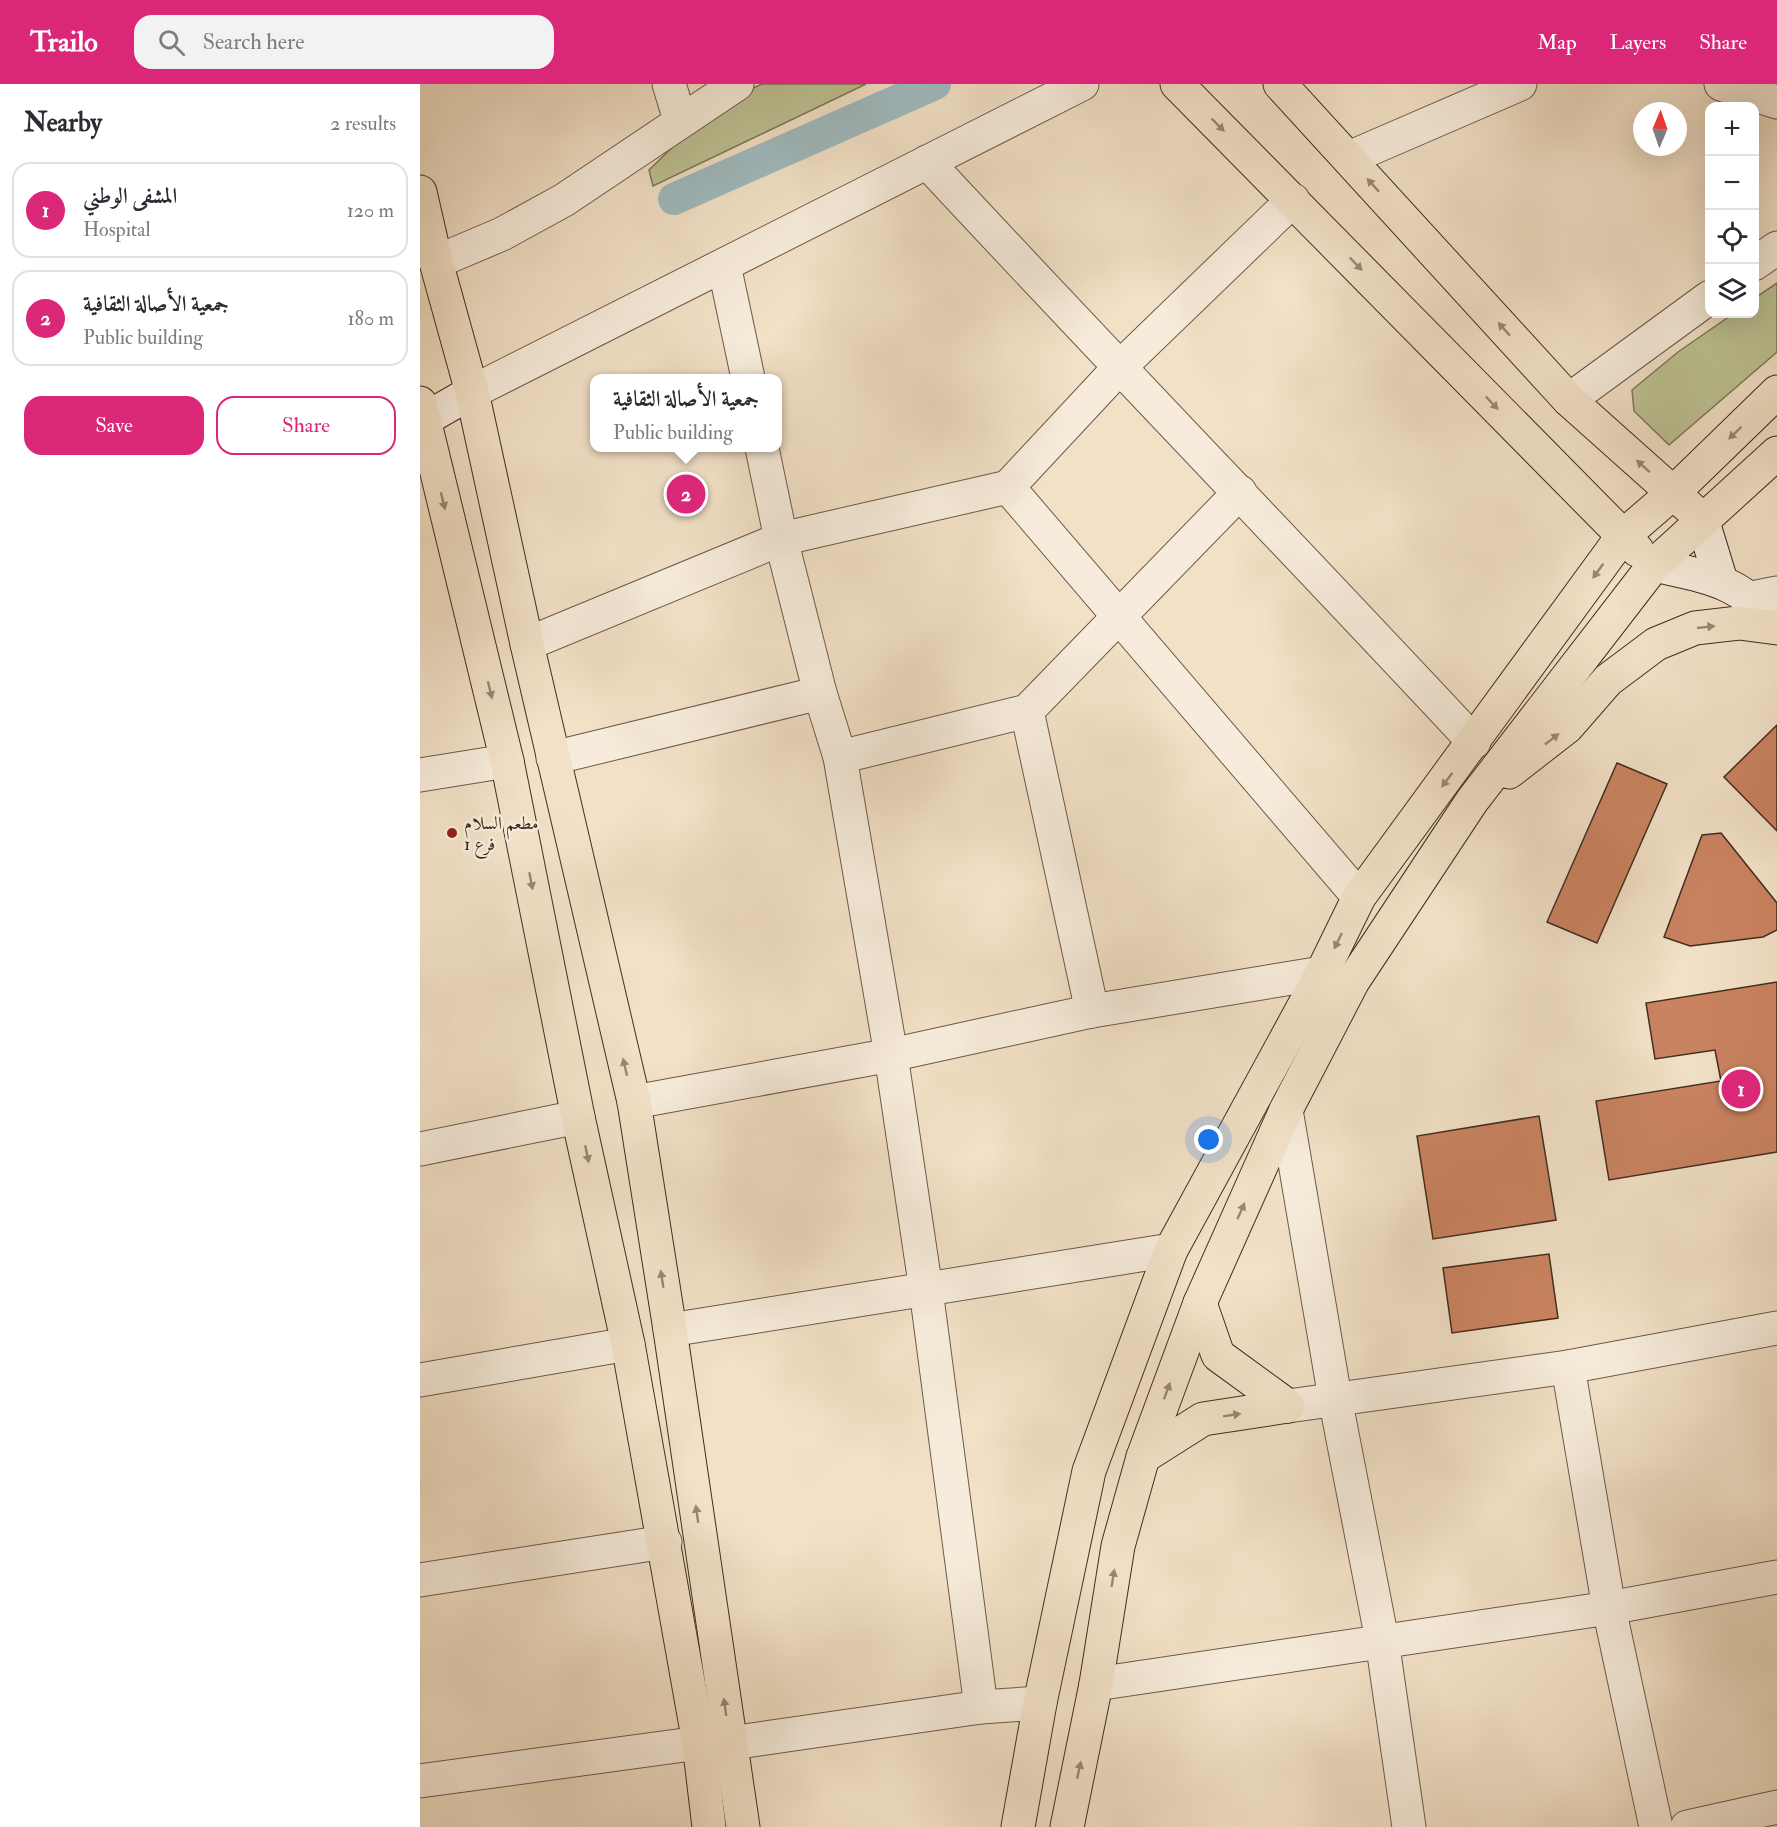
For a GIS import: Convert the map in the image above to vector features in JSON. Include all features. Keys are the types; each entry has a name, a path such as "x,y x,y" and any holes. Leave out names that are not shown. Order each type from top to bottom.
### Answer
{"main road":[{"path":"1177,84 1622,537 1654,565"},
{"path":"1280,84 1569,400 1702,519"},
{"path":"420,192 428,265 472,392 526,644 634,1102 670,1330 715,1743 710,1827"},
{"path":"1018,1827 1040,1703 1089,1471 1171,1250 1322,973 1359,897 1622,537 1673,493 1777,392"},
{"path":"421,415 507,761 578,1117 628,1344 665,1542 715,1743 743,1827"},
{"path":"1067,1827 1096,1684 1118,1546 1143,1457 1200,1303 1286,1110 1353,981 1472,801 1654,565 1777,453"},
{"path":"1472,801 1567,727 1608,680 1656,644 1695,628 1739,623 1777,628"},
{"path":"1200,1303 1218,1354 1287,1406"},
{"path":"1143,1457 1203,1419 1287,1406"}],"street":[{"path":"669,84 680,120"},
{"path":"428,265 502,234 564,200 680,120 737,84"},
{"path":"421,415 472,392 1082,84"},
{"path":"1349,158 1520,84"},
{"path":"1721,84 1777,102"},
{"path":"927,162 1474,742"},
{"path":"526,644 781,539 1008,487 1119,368 1293,200"},
{"path":"1759,261 1777,248"},
{"path":"724,265 747,374"},
{"path":"1569,400 1705,301"},
{"path":"763,452 781,539 820,693 840,758 891,1055 926,1290 981,1707"},
{"path":"1008,487 1120,615 1359,897"},
{"path":"840,758 1027,711 1240,492"},
{"path":"1702,519 1721,581"},
{"path":"1654,565 1721,581 1764,595 1777,622"},
{"path":"553,758 820,693"},
{"path":"1027,711 1092,1011"},
{"path":"420,775 507,761"},
{"path":"634,1102 891,1055 1092,1011 1322,973"},
{"path":"1286,1110 1335,1398 1382,1640 1408,1827"},
{"path":"420,1149 578,1117"},
{"path":"670,1330 1171,1250"},
{"path":"1287,1406 1568,1367 1777,1328"},
{"path":"420,1380 628,1344"},
{"path":"1568,1367 1609,1608 1656,1827"},
{"path":"420,1580 665,1542"},
{"path":"1096,1684 1609,1608 1777,1577"},
{"path":"420,1781 981,1707 1040,1703"},
{"path":"1687,1827 1777,1807"}],"green space":[{"path":"762,84 866,84 653,186 649,170 716,105"},
{"path":"1777,283 1777,352 1669,445 1634,411 1632,390 1678,352 1727,318 1759,318 1759,295"}],"building":[{"path":"1777,725 1777,831 1724,777"},
{"path":"1617,763 1667,784 1597,943 1547,922"},
{"path":"1721,833 1777,903 1777,930 1763,937 1690,946 1664,937 1702,835"},
{"path":"1777,982 1777,1152 1609,1180 1596,1101 1721,1081 1715,1050 1655,1059 1646,1003"},
{"path":"1539,1116 1556,1220 1433,1239 1417,1136"},
{"path":"1549,1254 1558,1318 1452,1333 1443,1268"}],"waterway":[{"path":"674,199 935,84"}],"place":[{"name":"جمعية الأصالة الثقافية","path":"686,494"},
{"name":"مطعم السلام فرع 1","path":"452,833"},
{"name":"المشفى الوطني","path":"1741,1089"}]}
